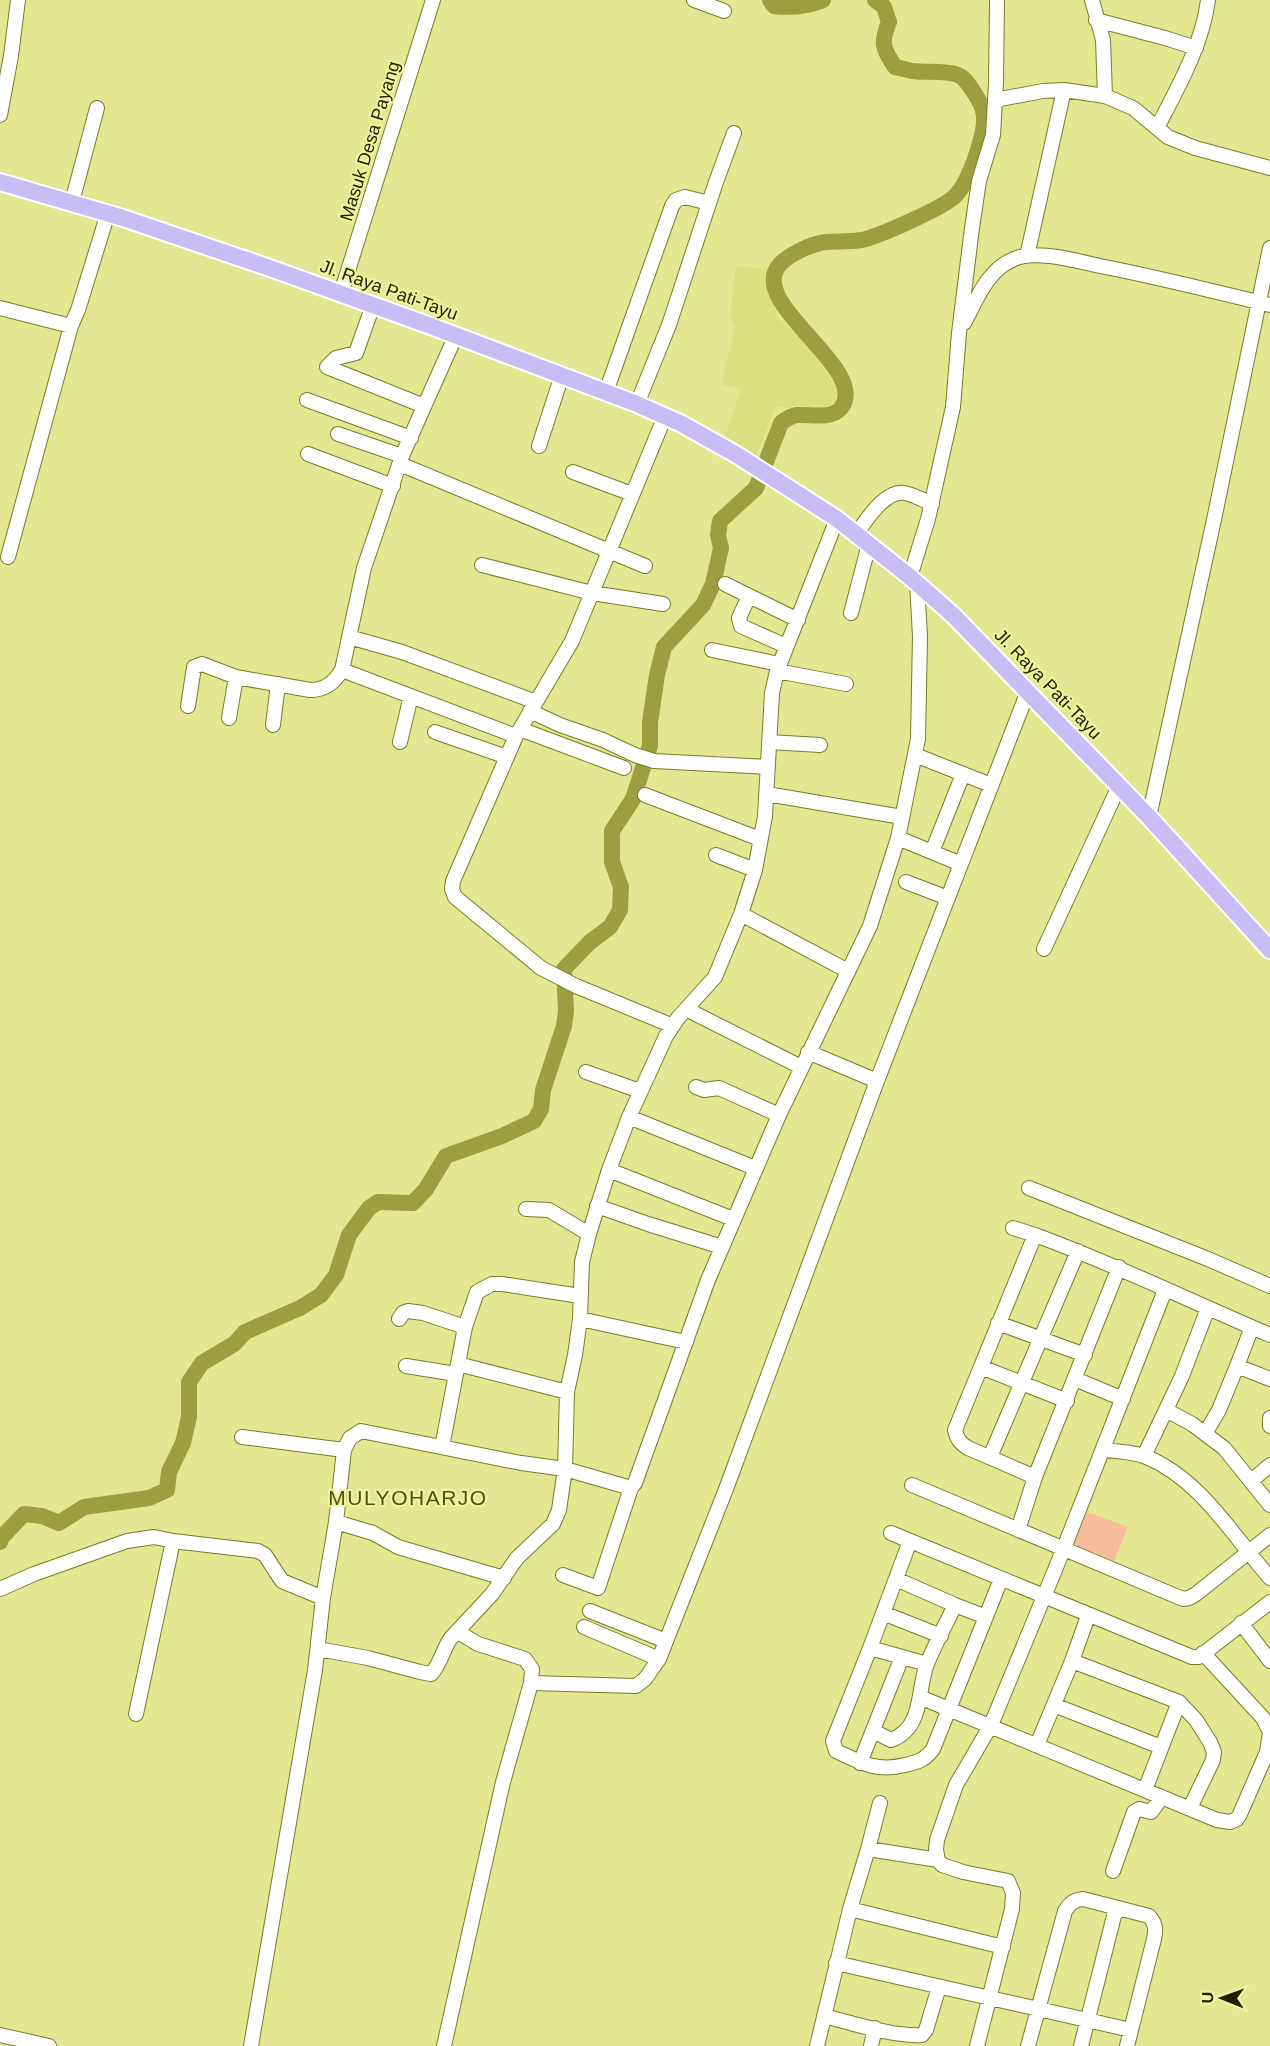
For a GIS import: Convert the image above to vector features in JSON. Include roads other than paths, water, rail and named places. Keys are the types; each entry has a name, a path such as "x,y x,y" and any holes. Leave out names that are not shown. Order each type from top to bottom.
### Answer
{"main road":[{"name":"Jl. Raya Pati-Tayu","path":"0,183 108,213 373,304 637,404 737,454 837,519 954,616 1149,817 1270,951"}],"street":[{"path":"0,115 3,79 18,0"},
{"name":"Masuk Desa Payang","path":"341,293 433,0"},
{"path":"694,0 724,11"},
{"path":"659,1659 583,1631 631,1488 635,1483 733,1219 808,1052 870,926 898,838 918,739 920,636 913,580 953,407 959,333 975,205 979,182 993,135 997,0"},
{"path":"1092,0 1103,40 1105,96"},
{"path":"1157,128 1196,48 1208,0"},
{"path":"1096,20 1196,48"},
{"path":"995,100 1043,91 1064,90 1105,96 1132,108 1168,137 1195,148 1270,168"},
{"path":"1028,256 1064,90"},
{"path":"72,202 97,108"},
{"path":"637,404 669,324 734,134"},
{"path":"606,392 676,200 685,197 709,203"},
{"path":"8,557 71,326 108,213"},
{"path":"1149,817 1264,304 1270,248"},
{"path":"959,333 985,283 1007,262 1028,256 1049,257 1171,280 1264,304"},
{"path":"373,304 356,353 336,358 327,367 424,406"},
{"path":"0,308 71,326"},
{"path":"188,706 194,667 197,665 207,664 236,677 318,690 330,685 342,670 364,568 401,460 456,335"},
{"path":"539,446 562,375"},
{"path":"307,400 411,438"},
{"path":"665,416 572,641 518,732 453,881 452,889 455,897 541,968 576,986 673,1026"},
{"path":"338,434 645,566"},
{"path":"308,454 393,486"},
{"path":"573,472 632,494"},
{"path":"851,613 862,539 878,506 895,494 906,493 932,504"},
{"path":"318,1649 368,1658 428,1674 433,1672 446,1645 492,1594 517,1558 553,1524 559,1510 566,1469 567,1392 580,1319 582,1262 589,1234 629,1117 666,1036 686,1009 715,977 741,914 755,870 767,794 772,693 778,667 837,519"},
{"path":"482,565 592,593 663,604"},
{"path":"725,584 798,620"},
{"path":"749,596 739,618 741,626 786,646"},
{"path":"349,637 402,652 533,707 560,725 648,759 768,767"},
{"path":"712,650 846,684"},
{"path":"342,670 411,696 624,768"},
{"path":"229,718 236,677"},
{"path":"273,725 278,684"},
{"path":"531,1683 636,1686 645,1680 659,1659 730,1478 877,1081 1028,691"},
{"path":"400,742 411,696"},
{"path":"435,732 507,757"},
{"path":"769,742 820,746"},
{"path":"915,755 991,785"},
{"path":"932,852 963,774"},
{"path":"1044,949 1119,786"},
{"path":"767,794 902,818"},
{"path":"645,795 760,839"},
{"path":"898,838 961,864"},
{"path":"716,855 755,870"},
{"path":"906,882 948,898"},
{"path":"741,914 848,971"},
{"path":"686,1009 801,1067"},
{"path":"808,1052 877,1081"},
{"path":"586,1072 640,1092"},
{"path":"696,1087 704,1090 719,1088 779,1115"},
{"path":"629,1117 755,1168"},
{"path":"609,1170 733,1219"},
{"path":"1029,1188 1270,1286"},
{"path":"597,1206 722,1247"},
{"path":"526,1209 549,1210 589,1234"},
{"path":"1013,1228 1119,1267 1165,1290 1270,1335"},
{"path":"1035,1236 955,1430 956,1438 961,1444 1035,1477"},
{"path":"990,1458 1078,1251"},
{"path":"1018,1530 1035,1477 1119,1267"},
{"path":"442,1447 465,1327 477,1292 492,1284 502,1284 580,1296"},
{"path":"977,2046 1003,1947 1013,1893 1008,1881 963,1872 942,1865 938,1860 936,1850 937,1840 956,1785 991,1725 1064,1548 1165,1290"},
{"path":"1144,1456 1166,1410 1208,1308"},
{"path":"399,1319 403,1313 416,1312 465,1327"},
{"path":"580,1319 686,1342"},
{"path":"998,1323 1085,1355"},
{"path":"1206,1432 1219,1410 1252,1327"},
{"path":"406,1366 457,1369 567,1392"},
{"path":"1237,1366 1270,1379"},
{"path":"981,1367 1067,1401"},
{"path":"1075,1379 1123,1399"},
{"path":"1166,1410 1206,1432 1224,1448 1270,1505"},
{"path":"1270,1418 1270,1426"},
{"path":"251,2046 318,1649 344,1450 350,1438 361,1431 521,1463 566,1469 631,1488"},
{"path":"242,1437 344,1450"},
{"path":"1103,1450 1144,1456 1185,1480 1270,1578"},
{"path":"1251,1481 1270,1465"},
{"path":"912,1485 1183,1599 1196,1594 1270,1535"},
{"path":"336,1522 373,1533 398,1547 504,1578"},
{"path":"891,1533 1192,1657 1199,1657 1270,1602"},
{"path":"0,1589 34,1574 127,1541 154,1537 258,1551 265,1555 282,1581 323,1598"},
{"path":"136,1714 173,1541"},
{"path":"910,1541 832,1741 836,1751 860,1763 885,1769 921,1761 927,1757 933,1749 1001,1579"},
{"path":"562,1575 598,1588"},
{"path":"896,1579 986,1617"},
{"path":"873,1731 891,1740 899,1737 912,1724 922,1698 921,1686 927,1664 956,1605"},
{"path":"590,1611 666,1641"},
{"path":"883,1613 941,1636"},
{"path":"1037,1745 1088,1616"},
{"path":"1241,1623 1270,1661"},
{"path":"444,2046 503,1782 531,1683 532,1669 525,1659 478,1644 458,1632"},
{"path":"870,1648 927,1664"},
{"path":"922,1698 1224,1822 1230,1822 1237,1819 1244,1808 1267,1752 1270,1732 1263,1718 1203,1653"},
{"path":"860,1763 902,1657"},
{"path":"1072,1661 1179,1702 1196,1720 1214,1752 1213,1760 1190,1808"},
{"path":"1145,1790 1179,1702"},
{"path":"1053,1706 1161,1747"},
{"path":"1113,1871 1134,1812 1139,1809 1151,1812 1162,1797"},
{"path":"817,2046 850,1909 880,1803"},
{"path":"868,1849 938,1860"},
{"path":"1028,2046 1069,1905 1075,1900 1083,1899 1149,1916 1155,1922 1156,1930 1127,2046"},
{"path":"1081,2046 1116,1908"},
{"path":"850,1909 1003,1947"},
{"path":"836,1963 1131,2030"},
{"path":"825,2016 914,2036 921,2041 939,1988"},
{"path":"871,2046 875,2028"},
{"path":"0,2035 50,2046"}],"waterway":[{"path":"770,0 774,6 786,7 805,6 823,0"},
{"path":"0,1542 24,1514 42,1516 59,1523 84,1507 149,1498 167,1490 169,1472 183,1443 189,1417 189,1382 202,1363 234,1344 245,1332 300,1308 321,1295 336,1275 349,1235 369,1208 378,1202 413,1203 426,1189 446,1156 502,1136 534,1121 541,1109 543,1090 564,1026 566,1011 564,969 590,942 610,927 620,910 621,887 612,862 612,831 633,799 650,746 650,722 664,647 703,605 713,584 721,548 718,535 720,521 756,488 781,423 797,415 826,415 837,412 841,408 846,393 840,376 828,358 782,303 774,286 776,270 785,260 805,248 826,242 862,240 939,207 959,191 969,174 978,150 984,118 981,105 972,89 967,82 953,73 912,71 895,67 884,46 884,36 889,22 884,7 875,0"}],"district":[{"name":"MULYOHARJO","path":"408,1498"}]}
